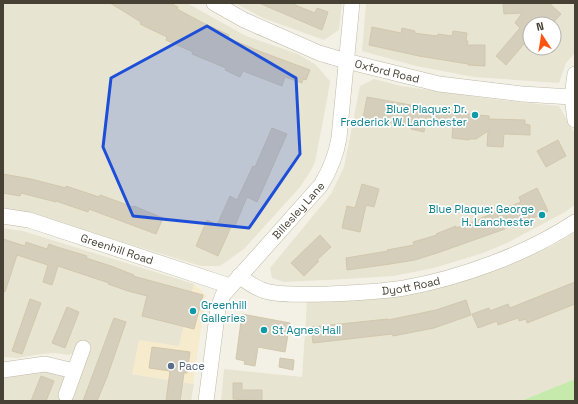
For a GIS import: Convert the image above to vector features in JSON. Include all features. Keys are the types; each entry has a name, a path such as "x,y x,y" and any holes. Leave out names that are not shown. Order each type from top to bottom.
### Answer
{"street":[{"name":"Oxford Road","path":"214,3 251,23 319,53 346,61 439,84 522,94 572,97"},
{"name":"Billesley Lane","path":"206,401 218,308 223,295 321,185 337,152 352,3"},
{"path":"575,74 572,97 575,120"},
{"name":"Greenhill Road","path":"3,216 29,220 235,281"},
{"name":"Dyott Road","path":"235,281 250,284 266,292 296,295 347,293 403,288 442,279 492,263 554,236 575,222"},
{"path":"66,395 83,348"},
{"path":"3,370 45,364 74,371"}],"highlighted area":[{"path":"207,26 296,78 300,154 249,228 133,216 103,147 111,78"}],"shaded area":[{"path":"3,3 187,3 246,36 298,54 316,65 330,81 315,162 310,172 300,187 244,249 220,266 201,266 34,215 3,208"},
{"path":"235,3 342,3 339,30 324,40 263,18"},
{"path":"366,3 575,3 575,53 566,63 559,83 474,77 416,66 362,51"},
{"path":"374,79 401,86 491,99 559,106 575,134 575,205 565,212 507,243 483,253 434,268 393,276 346,279 284,282 272,278 270,268 331,194 344,167 360,86"},
{"path":"3,228 23,231 194,284 179,346 132,374 194,384 191,401 3,401 3,378 39,370 64,373 66,379 61,393 74,397 91,345 79,341 74,353 69,355 55,353 17,358 3,357"},
{"path":"575,232 575,379 521,401 221,401 224,369 302,377 307,302 367,300 413,294 455,284 491,272 552,246"},
{"path":"194,284 206,295 193,384 132,374 139,340 179,346"}],"green space":[{"path":"575,379 575,401 521,401"}],"building":[{"path":"110,3 170,3 178,7 177,9 229,35 228,38 310,70 306,80 303,79 302,83 285,77 282,86 243,71 240,77 225,70 226,68 192,54 193,52 166,40 167,37 140,24 141,22"},
{"path":"259,3 296,3 295,5 315,13 317,8 328,12 322,30"},
{"path":"503,3 549,3 561,14 559,16 522,16 522,46 506,65 496,56 520,28 515,23 522,13 504,14"},
{"path":"372,27 401,33 402,28 415,31 414,33 437,36 438,34 452,36 453,31 467,33 467,45 485,45 485,66 468,65 369,45"},
{"path":"367,97 449,112 489,116 489,119 525,120 525,124 530,125 530,135 504,134 503,147 487,146 488,131 476,139 469,140 452,138 453,125 426,120 424,132 411,129 411,126 363,118"},
{"path":"272,128 287,134 257,202 247,197 234,228 231,227 218,256 196,246 207,220 217,225 230,196 237,200 253,166 255,167"},
{"path":"558,140 566,156 546,167 537,151"},
{"path":"3,174 66,188 66,186 99,197 100,195 133,207 134,206 163,218 156,234 89,209 88,212 56,201 21,193 20,196 3,193"},
{"path":"362,184 379,189 374,207 366,205 360,232 342,228 347,206 355,208"},
{"path":"537,188 548,211 530,220 529,218 505,227 505,229 415,260 347,270 346,258 414,245 413,242 437,235 436,234 456,226 456,228 481,219 521,202 519,197"},
{"path":"320,235 331,247 316,261 319,261 304,276 291,263"},
{"path":"3,239 25,246 26,242 47,249 49,244 87,256 86,258 111,266 134,275 133,276 203,295 194,329 142,316 147,296 128,291 58,266 52,285 43,282 48,265 17,255 5,292 3,291"},
{"path":"575,282 575,304 527,323 526,319 519,321 518,318 498,325 497,321 478,328 472,314 489,308 490,311 508,304 510,308"},
{"path":"30,299 41,303 22,354 12,351"},
{"path":"466,300 471,315 434,328 393,336 392,334 313,343 311,327 388,320 436,310"},
{"path":"67,307 79,312 65,348 52,343"},
{"name":"St Agnes Hall","path":"242,314 290,323 285,352 258,347 255,366 244,364 245,361 236,359"},
{"path":"114,318 126,322 107,377 97,401 83,401"},
{"path":"152,347 190,352 187,373 184,373 180,401 166,401 170,371 149,368"},
{"path":"280,358 294,360 293,370 279,367"},
{"path":"41,376 54,381 46,401 31,401"},
{"path":"233,383 242,383 242,390 262,390 262,401 233,399"}],"place":[{"name":"Blue Plaque: Dr. Frederick W. Lanchester","path":"475,115"},
{"name":"Blue Plaque: George H. Lanchester","path":"542,215"},
{"name":"Greenhill Galleries","path":"193,311"},
{"name":"St Agnes Hall","path":"264,330"},
{"name":"Pace","path":"171,366"}]}
